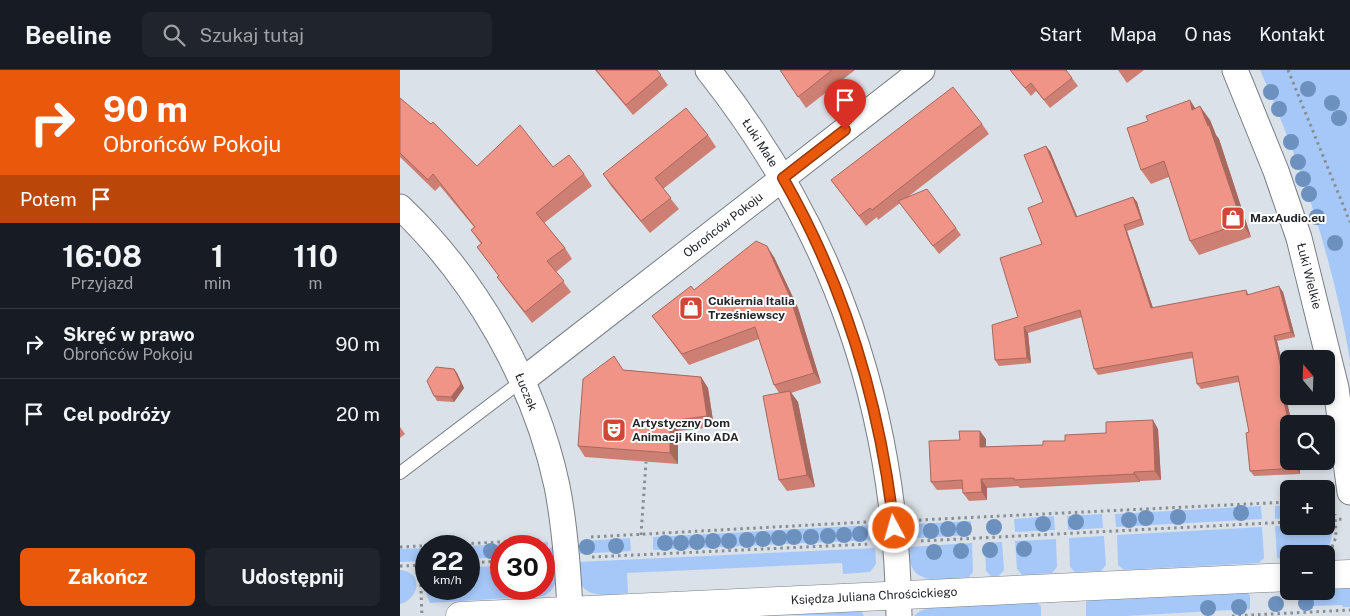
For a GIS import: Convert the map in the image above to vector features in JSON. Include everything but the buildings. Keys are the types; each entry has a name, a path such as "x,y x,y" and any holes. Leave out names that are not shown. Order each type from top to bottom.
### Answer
{"street":[{"name":"Łuki Małe","path":"708,70 732,100 783,178 813,234 842,304 867,378 884,451 897,555 899,606"},
{"name":"Obrońców Pokoju","path":"523,380 922,70"},
{"name":"Łuki Wielkie","path":"1234,70 1276,171 1299,238 1336,388 1342,501"},
{"name":"Łuczek","path":"400,208 450,263 483,309 523,380 550,458 556,484 565,538 570,610"},
{"path":"1335,566 1350,574"},
{"name":"Księdza Juliana Chrościckiego","path":"460,616 570,610 899,606 1280,578"}],"lane":[{"path":"400,473 523,380"}],"path":[{"path":"1288,70 1350,222"},
{"path":"641,535 646,462"},
{"path":"1334,545 1336,537 1336,519 1342,501"},
{"path":"910,520 1280,502"},
{"path":"1336,519 1350,518"},
{"path":"584,538 874,522"},
{"path":"912,542 1280,522"},
{"path":"400,546 490,542"},
{"path":"586,557 879,544"},
{"path":"400,566 415,565"},
{"path":"421,600 422,616"},
{"path":"1232,616 1350,610"}],"shaded area":[{"path":"1260,70 1350,70 1350,360 1335,286 1314,212 1289,140"},
{"path":"1261,506 1262,519 1116,527 1115,514"},
{"path":"1275,506 1280,506 1280,519 1275,519"},
{"path":"1102,514 1103,528 1068,530 1067,516"},
{"path":"1054,516 1055,530 1015,532 1014,519"},
{"path":"971,521 971,535 916,538 915,524"},
{"path":"873,525 874,540 653,550 653,537"},
{"path":"1275,526 1280,526 1280,535 1331,535 1330,543 1329,545 1280,545 1280,559 1277,557"},
{"path":"1262,527 1264,558 1259,563 1124,570 1118,565 1117,535"},
{"path":"1104,536 1106,565 1101,571 1075,572 1070,567 1069,538"},
{"path":"630,538 631,551 576,554 576,546 584,545 584,541"},
{"path":"1056,539 1057,567 1052,573 1022,575 1017,569 1015,541"},
{"path":"1002,542 1004,570 999,576 991,576 986,571 985,543"},
{"path":"972,543 973,572 969,577 929,579 916,573 911,565 909,547"},
{"path":"480,545 490,545 490,558 480,558"},
{"path":"415,548 415,561 400,562 400,549"},
{"path":"875,548 876,564 870,572 843,574 842,563 627,573 628,593 608,595 594,594 583,588 579,580 577,562"},
{"path":"555,563 558,563 555,583"},
{"path":"490,566 490,599 480,600 480,567"},
{"path":"400,570 413,575 415,578 415,592 407,601 400,604"},
{"path":"1350,587 1350,607 1343,607 1342,605 1313,606 1313,609 1303,609 1303,600 1335,600 1335,588"},
{"path":"1247,592 1250,596 1250,609 1125,616 1086,616 1086,602 1090,599"},
{"path":"429,600 479,600 430,603"},
{"path":"1036,602 1041,606 1041,616 914,616 920,611 930,608"},
{"path":"861,611 864,616 789,615"}],"place":[{"name":"MaxAudio.eu","path":"1233,218"},
{"name":"Cukiernia Italia Trześniewscy","path":"691,308"},
{"name":"Artystyczny Dom Animacji Kino ADA","path":"614,430"}],"route":[{"path":"845,130 783,178 795,198 829,269 855,340 867,378 884,451 894,528"}]}
